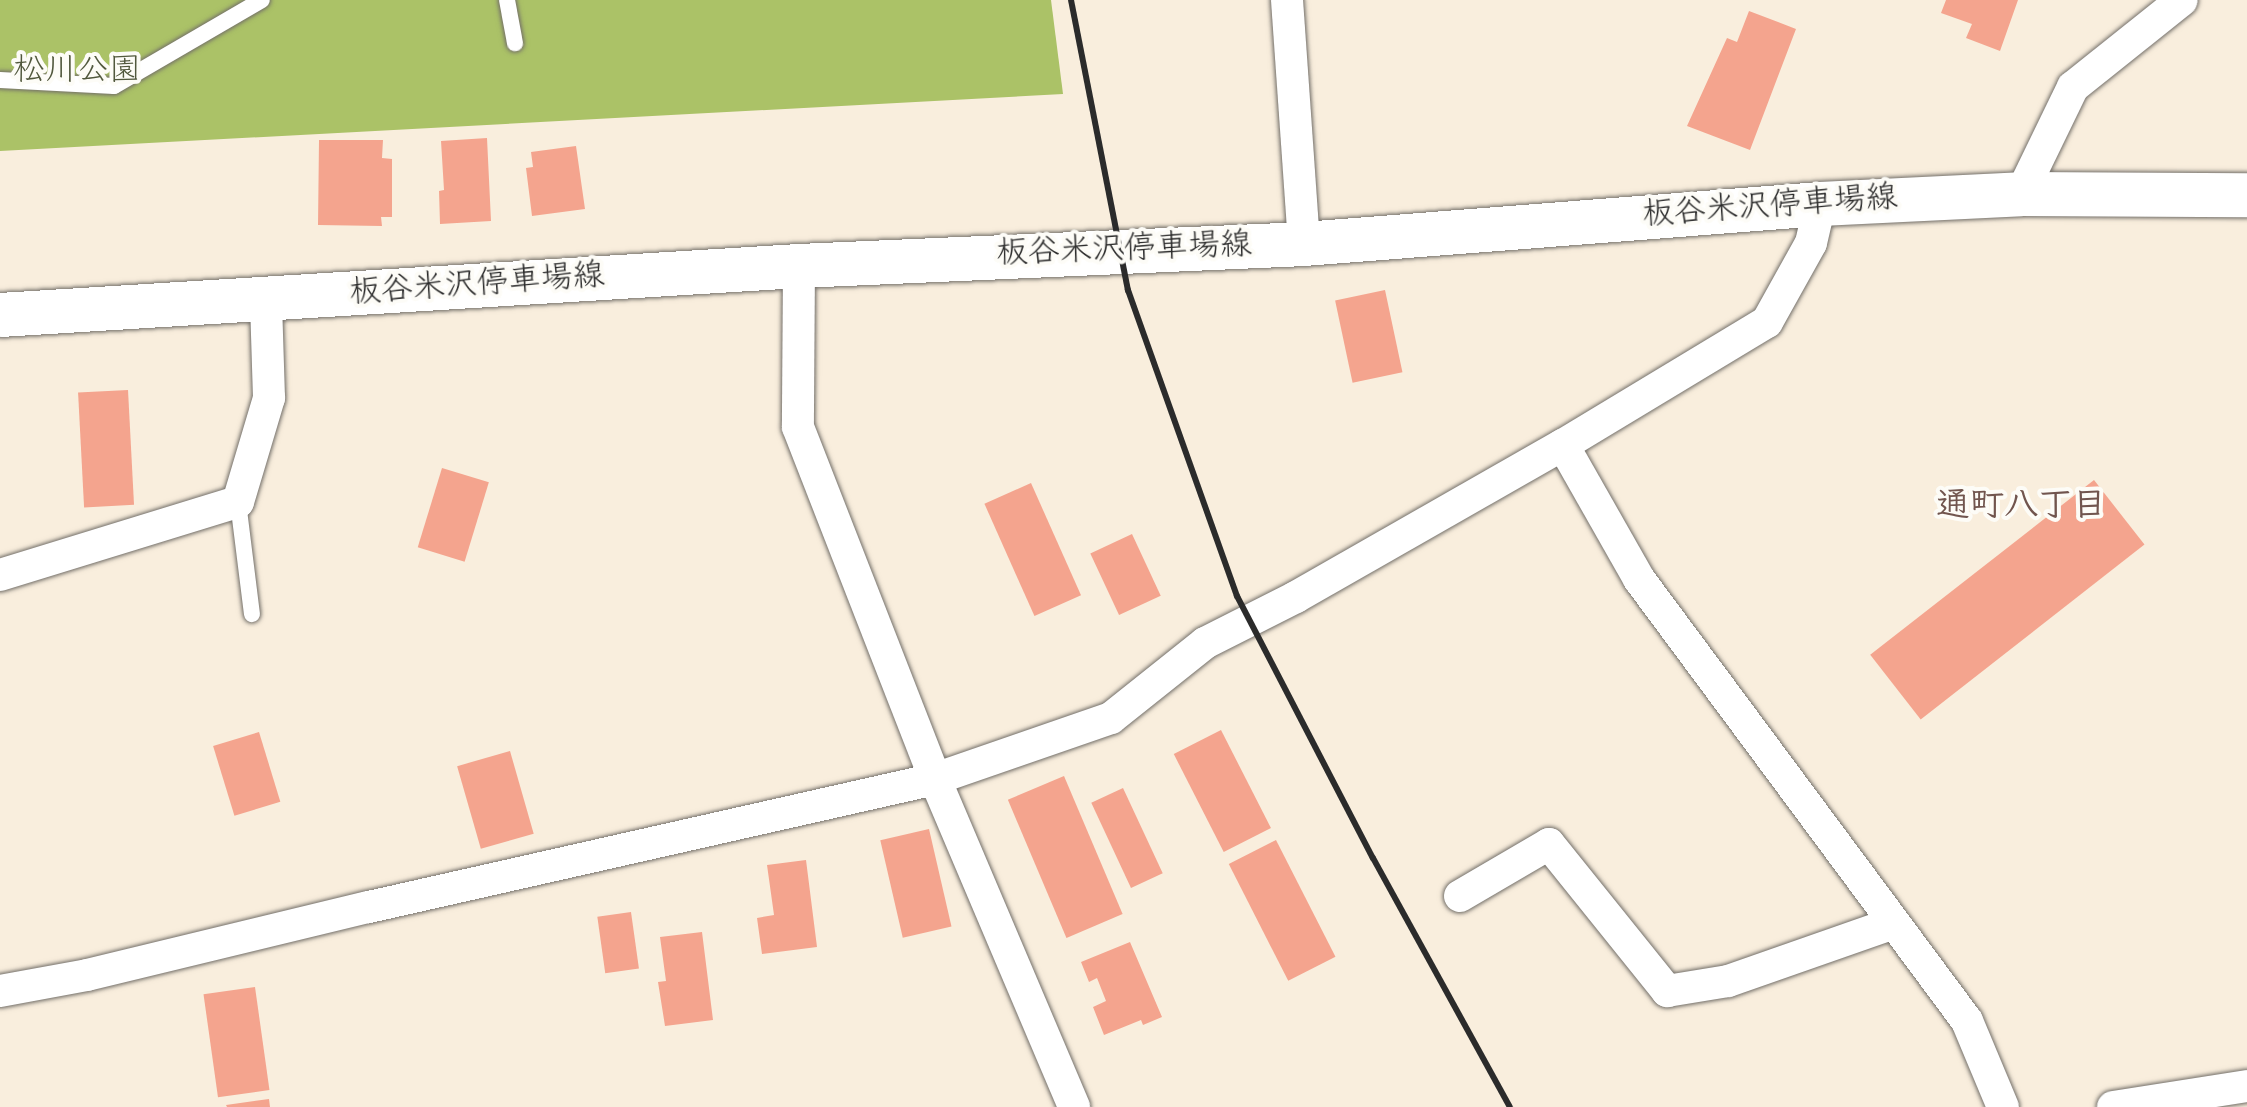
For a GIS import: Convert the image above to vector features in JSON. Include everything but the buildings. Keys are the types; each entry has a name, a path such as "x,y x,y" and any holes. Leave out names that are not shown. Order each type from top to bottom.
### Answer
{"main road":[{"name":"板谷米沢停車場線","path":"0,315 799,266 1304,244 1820,204 2021,194 2247,195"}],"street":[{"path":"1287,0 1304,244"},
{"path":"2021,194 2073,87 2182,0"},
{"path":"0,991 87,975 369,907 935,779 1111,718 1205,643 1296,597 1563,445 1767,322 1811,243 1820,204"},
{"path":"799,266 798,427 935,779 1074,1107"},
{"path":"0,575 238,502 269,398 266,301"},
{"path":"1563,445 1639,579 1891,924 1967,1021 2003,1107"},
{"path":"1460,896 1549,844 1667,991 1728,981 1891,924"},
{"path":"2113,1107 2247,1086"}],"lane":[{"path":"0,80 114,86 262,0"},
{"path":"507,0 515,43"},
{"path":"238,502 252,614"}],"green space":[{"name":"松川公園","path":"0,0 1051,0 1063,94 0,151"}],"railway":[{"path":"1071,0 1128,290 1237,596 1373,858 1510,1107"}],"district":[{"name":"通町八丁目","path":"2021,509"}]}
